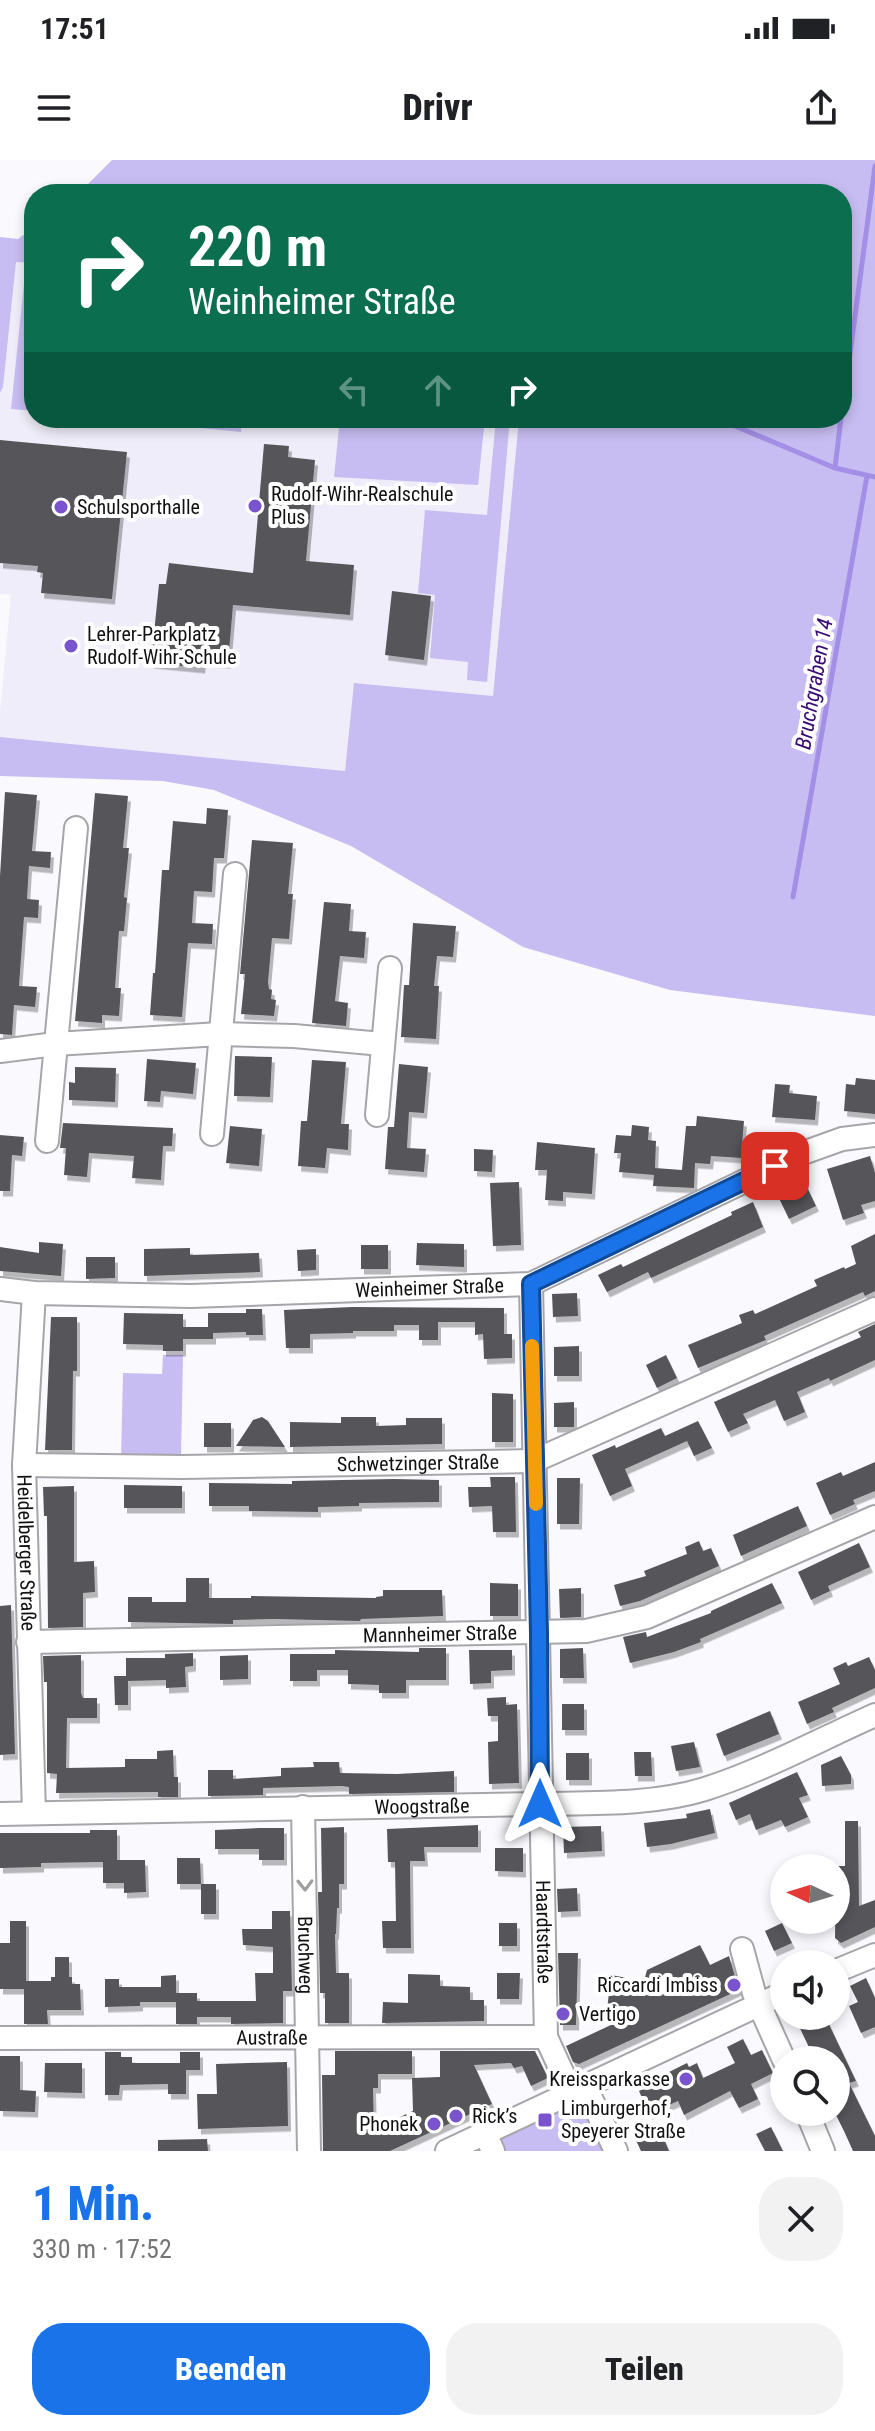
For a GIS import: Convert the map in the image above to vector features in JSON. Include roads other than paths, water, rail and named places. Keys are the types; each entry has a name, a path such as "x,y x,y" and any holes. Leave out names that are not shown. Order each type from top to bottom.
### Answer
{"street":[{"path":"47,1141 76,828"},
{"path":"212,1134 235,874"},
{"path":"377,1115 390,968"},
{"path":"0,1051 55,1044 220,1034 294,1036 382,1044"},
{"name":"Weinheimer Straße","path":"0,1289 34,1293 191,1296 531,1284 803,1153 842,1139 875,1135"},
{"name":"Haardtstraße","path":"531,1284 546,2037 616,2151"},
{"name":"Heidelberger Straße","path":"34,1293 24,1465 34,1813"},
{"name":"Schwetzinger Straße","path":"24,1465 182,1467 534,1461 875,1309"},
{"name":"Mannheimer Straße","path":"28,1642 586,1631 647,1617 875,1517"},
{"name":"Woogstraße","path":"0,1814 621,1802 668,1797 704,1789 747,1773 875,1715"},
{"name":"Bruchweg","path":"303,1807 309,2151"},
{"path":"742,1949 759,2004 778,2046"},
{"path":"850,1965 875,1955"},
{"path":"447,2151 489,2142 579,2091 617,2083 770,1999"},
{"name":"Austraße","path":"0,2038 546,2037"},
{"path":"813,2126 823,2151"}],"waterway":[{"path":"852,339 875,166"},
{"path":"740,428 835,468 875,477"},
{"path":"835,468 840,428"},
{"name":"Bruchgraben 14","path":"793,897 867,476"}],"place":[{"name":"Rudolf-Wihr-Realschule Plus","path":"255,506"},
{"name":"Schulsporthalle","path":"61,507"},
{"name":"Lehrer-Parkplatz Rudolf-Wihr-Schule","path":"71,646"},
{"name":"Riccardi Imbiss","path":"734,1985"},
{"name":"Vertigo","path":"563,2014"},
{"name":"Kreissparkasse","path":"686,2079"},
{"name":"Rick’s","path":"456,2116"},
{"name":"Limburgerhof, Speyerer Straße","path":"545,2120"},
{"name":"Phonek","path":"434,2124"}]}
